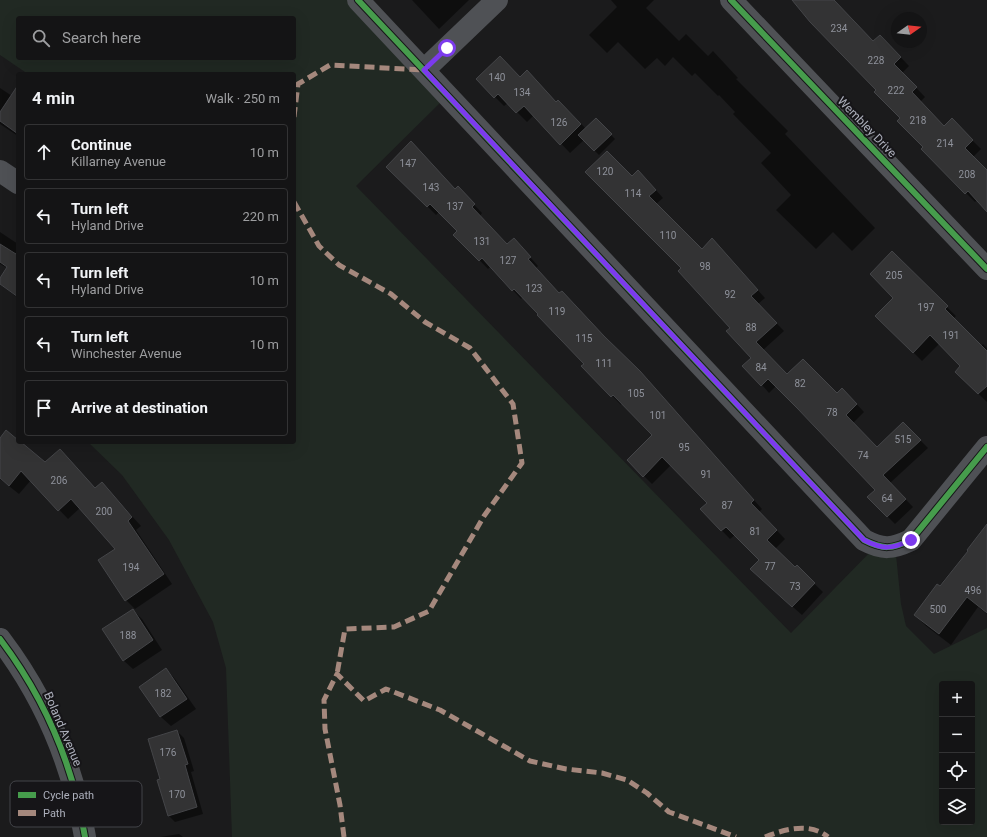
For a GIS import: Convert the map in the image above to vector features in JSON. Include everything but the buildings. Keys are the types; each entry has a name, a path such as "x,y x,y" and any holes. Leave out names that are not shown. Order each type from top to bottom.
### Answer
{"street":[{"path":"358,0 864,540 876,546 886,548 895,547 911,540 987,447"},
{"path":"424,70 497,0"},
{"name":"Wembley Drive","path":"731,0 987,269"},
{"path":"0,171 16,182"},
{"name":"Boland Avenue","path":"0,639 33,688 60,744 71,781"},
{"name":"Boland Avenue","path":"83,827 85,837"}],"shaded area":[{"path":"0,0 361,0 449,94 356,186 791,633 877,545 895,545 901,604 906,626 934,654 987,628 987,837 232,837 226,668 213,622 169,540 122,475 90,444 296,444 296,72 25,72 0,55"}],"marked path":[{"path":"296,100 298,84 330,65 424,70"},
{"path":"296,206 319,246 339,265 391,294 425,322 470,348 513,404 522,463 484,516 429,611 394,627 345,629 337,674"},
{"path":"344,837 340,805 325,729 324,700 337,674 364,701 386,689 440,710 530,761 566,769 602,773 627,780 647,793 669,812 736,837"},
{"path":"765,837 797,828 805,828 821,832 828,837"}],"cycle path":[{"path":"358,0 864,540 882,547 893,547 911,540 987,447"},
{"path":"731,0 987,269"},
{"path":"0,639 16,661 43,708 72,781"},
{"path":"83,827 85,837"}],"route":[{"path":"447,48 424,70 864,540 876,546 886,548 895,547 911,540"}]}
